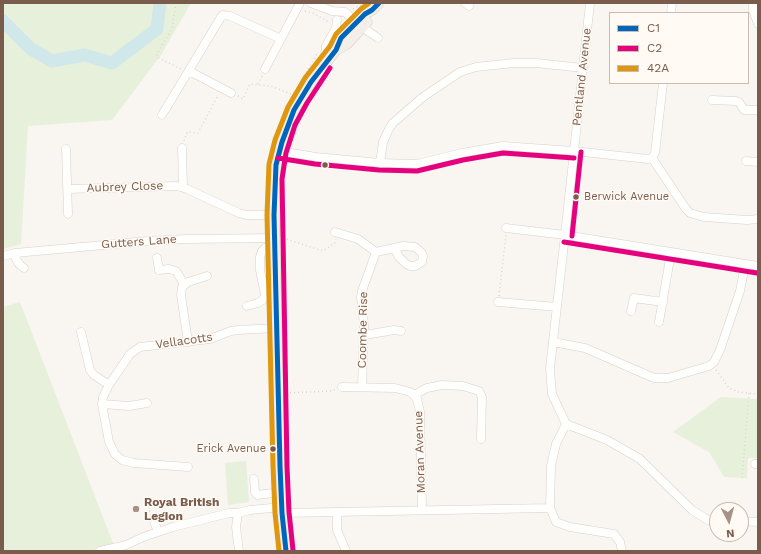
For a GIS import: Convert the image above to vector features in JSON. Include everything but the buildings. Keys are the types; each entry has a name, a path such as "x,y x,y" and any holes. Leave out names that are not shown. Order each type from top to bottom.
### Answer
{"main road":[{"path":"286,551 281,492 278,393 274,215 275,179 284,152 288,122 301,99 324,64 336,50 341,38 357,25 365,14 374,6"}],"street":[{"path":"311,3 332,11 345,12 357,25 378,38"},
{"name":"Pentland Avenue","path":"574,151 590,3"},
{"path":"753,3 753,10 758,24"},
{"path":"265,69 298,5"},
{"path":"324,64 326,46 336,28 332,11"},
{"path":"162,115 203,48 218,19 223,15 230,16 281,40"},
{"path":"335,23 348,27 357,25"},
{"path":"380,163 385,135 393,123 424,97 460,72 476,66 514,63 536,63 583,68"},
{"path":"189,71 231,93"},
{"path":"652,158 655,153 663,84"},
{"path":"712,100 736,101 739,102 744,110 758,110"},
{"path":"284,152 380,163 417,164 462,153 503,146 574,151 644,159 652,158"},
{"path":"182,148 183,187"},
{"path":"66,149 68,214"},
{"path":"574,151 550,368 552,394 566,424 607,440 640,459 692,510 709,520"},
{"path":"652,158 690,213 704,217 747,220 758,219"},
{"path":"746,161 758,162"},
{"name":"Aubrey Close","path":"68,189 183,187 239,213 246,215 274,215"},
{"path":"506,228 565,235 745,264 757,264"},
{"path":"336,232 358,240 376,252 394,248"},
{"name":"Gutters Lane","path":"3,256 15,253 148,241 200,239 275,243"},
{"path":"247,306 263,300 265,295 260,270 260,257 265,248 275,243"},
{"name":"Coombe Rise","path":"362,387 365,335 361,297 376,252"},
{"path":"15,253 16,260 24,268"},
{"path":"659,322 671,253"},
{"path":"157,258 159,270 169,269 176,271 184,284"},
{"path":"553,342 585,348 654,378 668,378 702,369 712,364 718,357 736,305 745,264"},
{"path":"188,342 181,296 182,287 191,280 207,276"},
{"path":"631,311 634,298 663,302"},
{"path":"498,302 557,308"},
{"name":"Vellacotts","path":"102,404 103,397 109,385 130,354 140,347 210,339 238,330 277,328"},
{"path":"365,335 394,330 401,331"},
{"path":"81,332 90,370 94,375 109,385"},
{"path":"342,387 395,388 402,389 414,395 428,388 442,385 463,386 479,391 482,397 481,439"},
{"name":"Moran Avenue","path":"414,395 419,405 420,412 422,510"},
{"path":"147,403 129,406 102,404 109,442 112,450 118,457 134,463 188,467"},
{"path":"566,424 556,444 552,466 550,508 556,522 570,527 614,534 620,542 622,551"},
{"path":"254,479 255,492 257,495 281,492"},
{"path":"100,551 126,545 143,537 155,524 238,513 250,510 337,512 550,508"},
{"path":"337,512 336,530 346,551"},
{"path":"238,513 236,527 239,551"}],"path":[{"path":"176,3 172,29 157,54 158,57 189,71"},
{"path":"298,5 302,10 335,23"},
{"path":"304,76 319,51"},
{"path":"258,84 265,69"},
{"path":"231,93 243,99 250,84 258,84 271,86 293,95"},
{"path":"182,148 187,132 198,133 221,88"},
{"path":"284,152 298,126 288,122"},
{"path":"498,302 506,228"},
{"path":"275,243 286,238 323,251 335,243 336,232"},
{"path":"712,364 729,388 738,392 758,394"},
{"path":"278,393 332,391 342,387"},
{"path":"742,478 749,393"},
{"path":"146,506 148,505 155,524"}],"green space":[{"path":"3,3 191,3 161,55 112,120 28,126 21,244 3,249"},
{"path":"20,302 116,551 3,551 3,307"},
{"path":"721,397 758,399 758,458 748,458 747,478 724,477 709,452 673,432"},
{"path":"246,461 249,502 228,505 225,463"}],"waterway":[{"path":"3,21 31,49 52,61 84,55 112,63 157,29 160,3"}],"transit line":[{"name":"42A","path":"279,551 275,513 273,466 267,215 269,164 275,140 288,107 305,78 330,46 336,34 369,3"},
{"name":"C1","path":"286,551 282,513 280,466 274,215 276,165 282,142 294,110 311,82 336,50 341,38 365,14 379,3"},
{"name":"C2","path":"293,550 289,512 287,466 282,179 286,153 295,125 307,103 330,68"},
{"name":"C2","path":"572,236 581,152"},
{"name":"C2","path":"278,158 315,164 379,170 417,171 463,160 503,153 574,158"},
{"name":"C2","path":"564,242 757,273"}],"place":[{"name":"Berwick Avenue","path":"576,197"},
{"name":"Erick Avenue","path":"273,449"},
{"name":"Royal British Legion","path":"136,509"}]}
